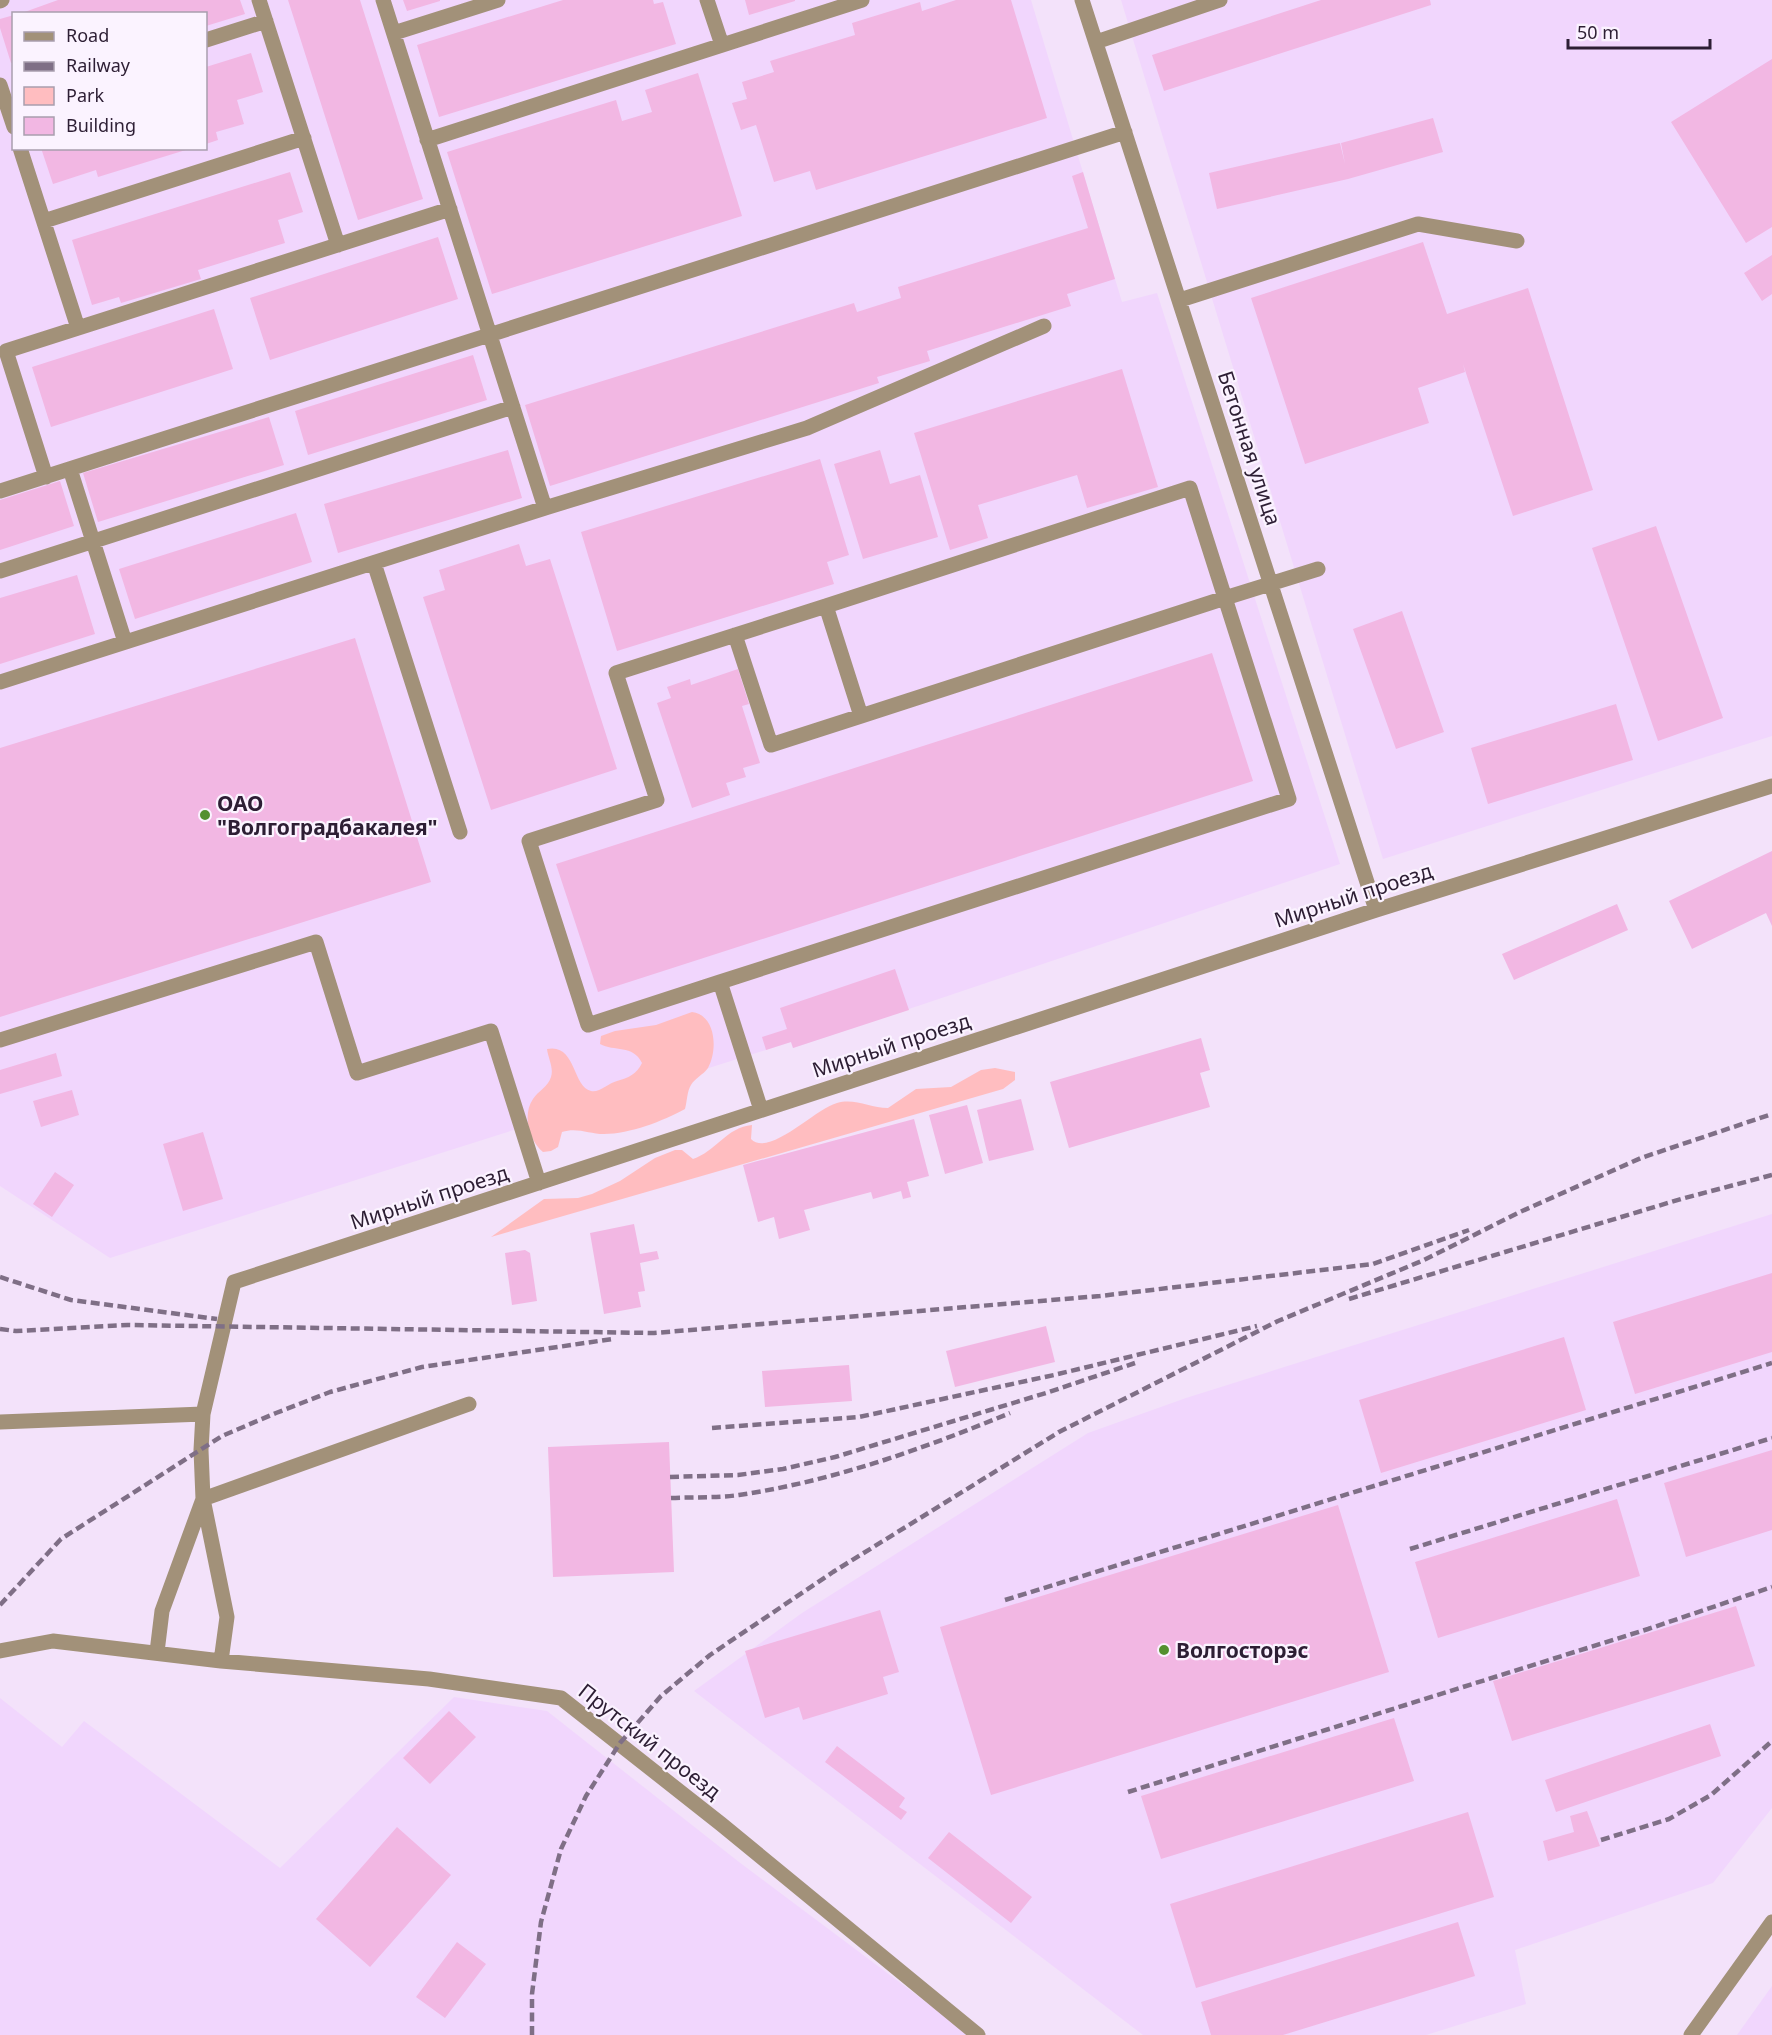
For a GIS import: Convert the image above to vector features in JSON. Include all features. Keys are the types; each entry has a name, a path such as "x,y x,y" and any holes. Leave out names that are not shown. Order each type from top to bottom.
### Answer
{"street":[{"path":"259,0 338,245"},
{"path":"383,0 545,508"},
{"path":"394,33 498,0"},
{"path":"707,0 722,45"},
{"path":"427,140 862,0"},
{"name":"Бетонная улица","path":"1082,0 1376,910"},
{"path":"1095,42 1220,0"},
{"path":"207,40 266,21"},
{"path":"0,85 10,103"},
{"path":"0,491 1125,132"},
{"path":"44,221 304,138"},
{"path":"21,150 78,328"},
{"path":"46,477 6,351 450,209"},
{"path":"1180,300 1418,224 1517,241"},
{"path":"0,682 545,508 807,429 1044,326"},
{"path":"0,571 513,407"},
{"path":"70,469 125,642"},
{"path":"1190,488 1290,799 588,1025 529,841 657,800 616,674 826,606 1190,488"},
{"path":"374,562 460,832"},
{"path":"735,635 771,745 1318,569"},
{"path":"826,606 861,716"},
{"name":"Мирный проезд","path":"203,1499 201,1450 203,1414 234,1282 1376,910 1772,786"},
{"path":"0,1040 316,942 357,1073 491,1031 539,1184"},
{"path":"720,982 760,1110"},
{"path":"203,1499 469,1404"},
{"path":"0,1422 203,1414"},
{"path":"157,1652 162,1611 203,1499"},
{"path":"203,1499 227,1617 221,1661"},
{"name":"Прутский проезд","path":"0,1652 53,1641 221,1661 429,1678 561,1698 721,1824 978,2035"},
{"path":"1691,2035 1772,1922"}],"shaded area":[{"path":"0,0 1031,0 1122,302 1157,293 1340,864 793,1048 791,1042 110,1258 0,1186"},
{"path":"1121,0 1772,0 1772,736 1383,859"},
{"path":"1772,1214 1772,1808 1713,1883 1515,1950 1526,2004 1426,2035 1143,2035 694,1691 802,1613 1088,1433 1186,1398"},
{"path":"454,1697 547,1711 739,1862 970,2035 0,2035 0,1698 62,1747 84,1721 280,1868"},
{"path":"1772,1986 1772,2035 1737,2035"}],"green space":[{"path":"692,1012 706,1019 713,1034 714,1043 708,1068 690,1087 685,1109 657,1122 625,1132 599,1134 578,1130 562,1132 558,1147 543,1152 538,1147 529,1127 528,1112 533,1099 548,1084 552,1074 547,1049 563,1052 569,1058 585,1088 597,1091 632,1075 642,1063 634,1053 600,1044 601,1036 615,1031 656,1025"},
{"path":"995,1068 1015,1072 1015,1080 1003,1089 491,1237 544,1199 578,1198 592,1194 620,1181 655,1158 675,1150 682,1150 693,1159 743,1127 752,1125 751,1139 759,1143 769,1142 837,1103 856,1102 888,1108 916,1089 951,1087 981,1070"}],"building":[{"path":"58,0 240,0 245,14 207,26 207,12 25,12"},
{"path":"288,0 360,0 423,199 358,220"},
{"path":"403,0 440,0 440,1 407,11"},
{"path":"563,0 653,0 654,4 663,2 676,44 439,117 417,45"},
{"path":"745,0 795,0 795,1 749,15"},
{"path":"956,0 1011,0 1047,118 816,190 810,171 774,182 756,125 741,130 732,103 747,99 742,82 774,72 770,61 855,35 852,23 920,2 922,11"},
{"path":"1321,0 1430,0 1431,5 1164,91 1152,55"},
{"path":"12,16 11,63 0,28 0,19"},
{"path":"251,53 263,92 237,100 244,124 216,132 218,140 207,144 207,67"},
{"path":"1772,59 1772,227 1746,243 1671,122"},
{"path":"698,73 742,216 492,294 447,152 616,100 622,121 652,112 645,90"},
{"path":"1433,118 1443,152 1348,179 1217,209 1209,173 1340,143 1345,164 1341,143"},
{"path":"42,150 186,150 98,177 96,170 53,184"},
{"path":"290,172 303,212 278,220 285,243 198,270 201,279 121,303 119,297 92,305 72,240"},
{"path":"1083,172 1115,279 1067,294 1071,306 927,351 930,361 877,377 879,383 550,486 525,405 854,303 857,312 901,298 898,287 1088,228 1072,176"},
{"path":"438,237 458,299 270,360 250,298"},
{"path":"1423,242 1447,314 1528,288 1593,490 1513,516 1463,364 1465,372 1418,388 1429,423 1305,464 1251,298"},
{"path":"1772,255 1772,294 1762,301 1744,273"},
{"path":"214,309 233,369 51,427 32,367"},
{"path":"473,355 487,400 308,455 295,411"},
{"path":"1122,369 1158,487 1087,508 1077,475 978,505 988,538 950,550 914,433"},
{"path":"269,417 284,465 98,522 83,473"},
{"path":"508,450 522,498 338,553 324,504"},
{"path":"880,450 890,484 920,475 938,537 863,559 834,464"},
{"path":"820,459 849,555 827,562 834,584 617,651 581,532"},
{"path":"60,481 74,526 0,550 0,500"},
{"path":"296,513 312,562 135,619 119,569"},
{"path":"1656,526 1723,718 1658,741 1592,548"},
{"path":"519,544 526,566 550,559 617,769 491,810 423,597 445,590 439,570"},
{"path":"77,575 95,634 0,664 0,598"},
{"path":"1402,611 1444,732 1396,749 1353,629"},
{"name":"ОАО \"Волгоградбакалея\"","path":"355,638 431,882 0,1017 0,748"},
{"path":"1212,653 1253,781 598,992 556,864"},
{"path":"738,669 749,704 742,706 760,763 743,768 746,777 726,783 730,795 692,808 657,703 671,698 667,687 690,679 691,685"},
{"path":"1616,704 1633,760 1488,804 1471,748"},
{"path":"1772,851 1772,926 1766,913 1692,949 1669,901"},
{"path":"1617,904 1628,930 1514,980 1502,954"},
{"path":"895,969 909,1010 793,1048 791,1042 766,1050 762,1037 787,1029 780,1008"},
{"path":"1201,1038 1210,1070 1200,1073 1210,1107 1069,1148 1050,1082"},
{"path":"56,1053 62,1076 0,1094 0,1070"},
{"path":"72,1090 79,1115 41,1127 33,1101"},
{"path":"1021,1099 1034,1150 989,1161 977,1110"},
{"path":"967,1105 983,1163 945,1174 929,1115"},
{"path":"914,1119 929,1176 907,1182 911,1197 903,1199 901,1191 873,1199 871,1192 804,1210 810,1230 779,1239 774,1217 758,1222 743,1165"},
{"path":"203,1132 223,1199 183,1211 163,1144"},
{"path":"55,1172 74,1185 52,1217 33,1204"},
{"path":"634,1224 640,1254 657,1251 659,1259 640,1263 645,1291 638,1292 641,1307 604,1314 590,1233"},
{"path":"525,1250 530,1253 537,1301 512,1305 505,1253"},
{"path":"1772,1273 1772,1352 1635,1394 1613,1322"},
{"path":"1046,1326 1055,1362 955,1387 946,1351"},
{"path":"1564,1337 1586,1410 1381,1473 1359,1400"},
{"path":"849,1365 852,1401 765,1407 762,1371"},
{"path":"669,1442 674,1572 553,1577 548,1447"},
{"path":"1772,1450 1772,1530 1686,1557 1664,1483"},
{"path":"1617,1499 1640,1576 1438,1638 1415,1562"},
{"name":"Волгосторэс","path":"1338,1505 1389,1672 991,1795 940,1627"},
{"path":"1736,1606 1755,1666 1512,1741 1493,1681"},
{"path":"880,1610 899,1672 883,1677 888,1694 803,1720 799,1707 765,1718 745,1651"},
{"path":"449,1711 476,1737 430,1784 403,1758"},
{"path":"1394,1718 1414,1781 1161,1859 1141,1796"},
{"path":"1710,1724 1721,1756 1556,1812 1545,1780"},
{"path":"837,1746 905,1798 899,1807 907,1812 901,1820 825,1762"},
{"path":"1587,1811 1600,1846 1548,1861 1543,1841 1574,1832 1570,1816"},
{"path":"1468,1812 1494,1897 1196,1988 1170,1904"},
{"path":"397,1827 451,1875 370,1967 316,1919"},
{"path":"949,1832 1032,1897 1011,1923 928,1858"},
{"path":"1458,1922 1475,1976 1283,2035 1211,2035 1201,2002"},
{"path":"457,1942 486,1964 445,2018 416,1997"}],"railway":[{"path":"532,2035 532,1994 541,1922 561,1849 586,1796 620,1743 661,1696 710,1655 833,1572 1059,1432 1278,1321 1424,1260 1520,1212 1641,1158 1772,1114"},
{"path":"1349,1299 1681,1199 1772,1175"},
{"path":"0,1329 16,1331 128,1325 654,1333 1100,1296 1373,1264 1469,1230"},
{"path":"0,1277 71,1300 217,1319"},
{"path":"712,1428 859,1417 1054,1375 1257,1326"},
{"path":"0,1605 61,1539 222,1436 330,1392 422,1367 612,1339"},
{"path":"670,1477 738,1475 783,1469 835,1457 1046,1393 1135,1363"},
{"path":"1005,1600 1772,1363"},
{"path":"671,1498 739,1495 809,1481 911,1451 1010,1413"},
{"path":"1410,1549 1772,1438"},
{"path":"1128,1792 1648,1629 1772,1587"},
{"path":"1601,1840 1669,1819 1711,1795 1772,1741"}],"place":[{"name":"ОАО \"Волгоградбакалея\"","path":"205,815"},
{"name":"Волгосторэс","path":"1164,1650"}]}
